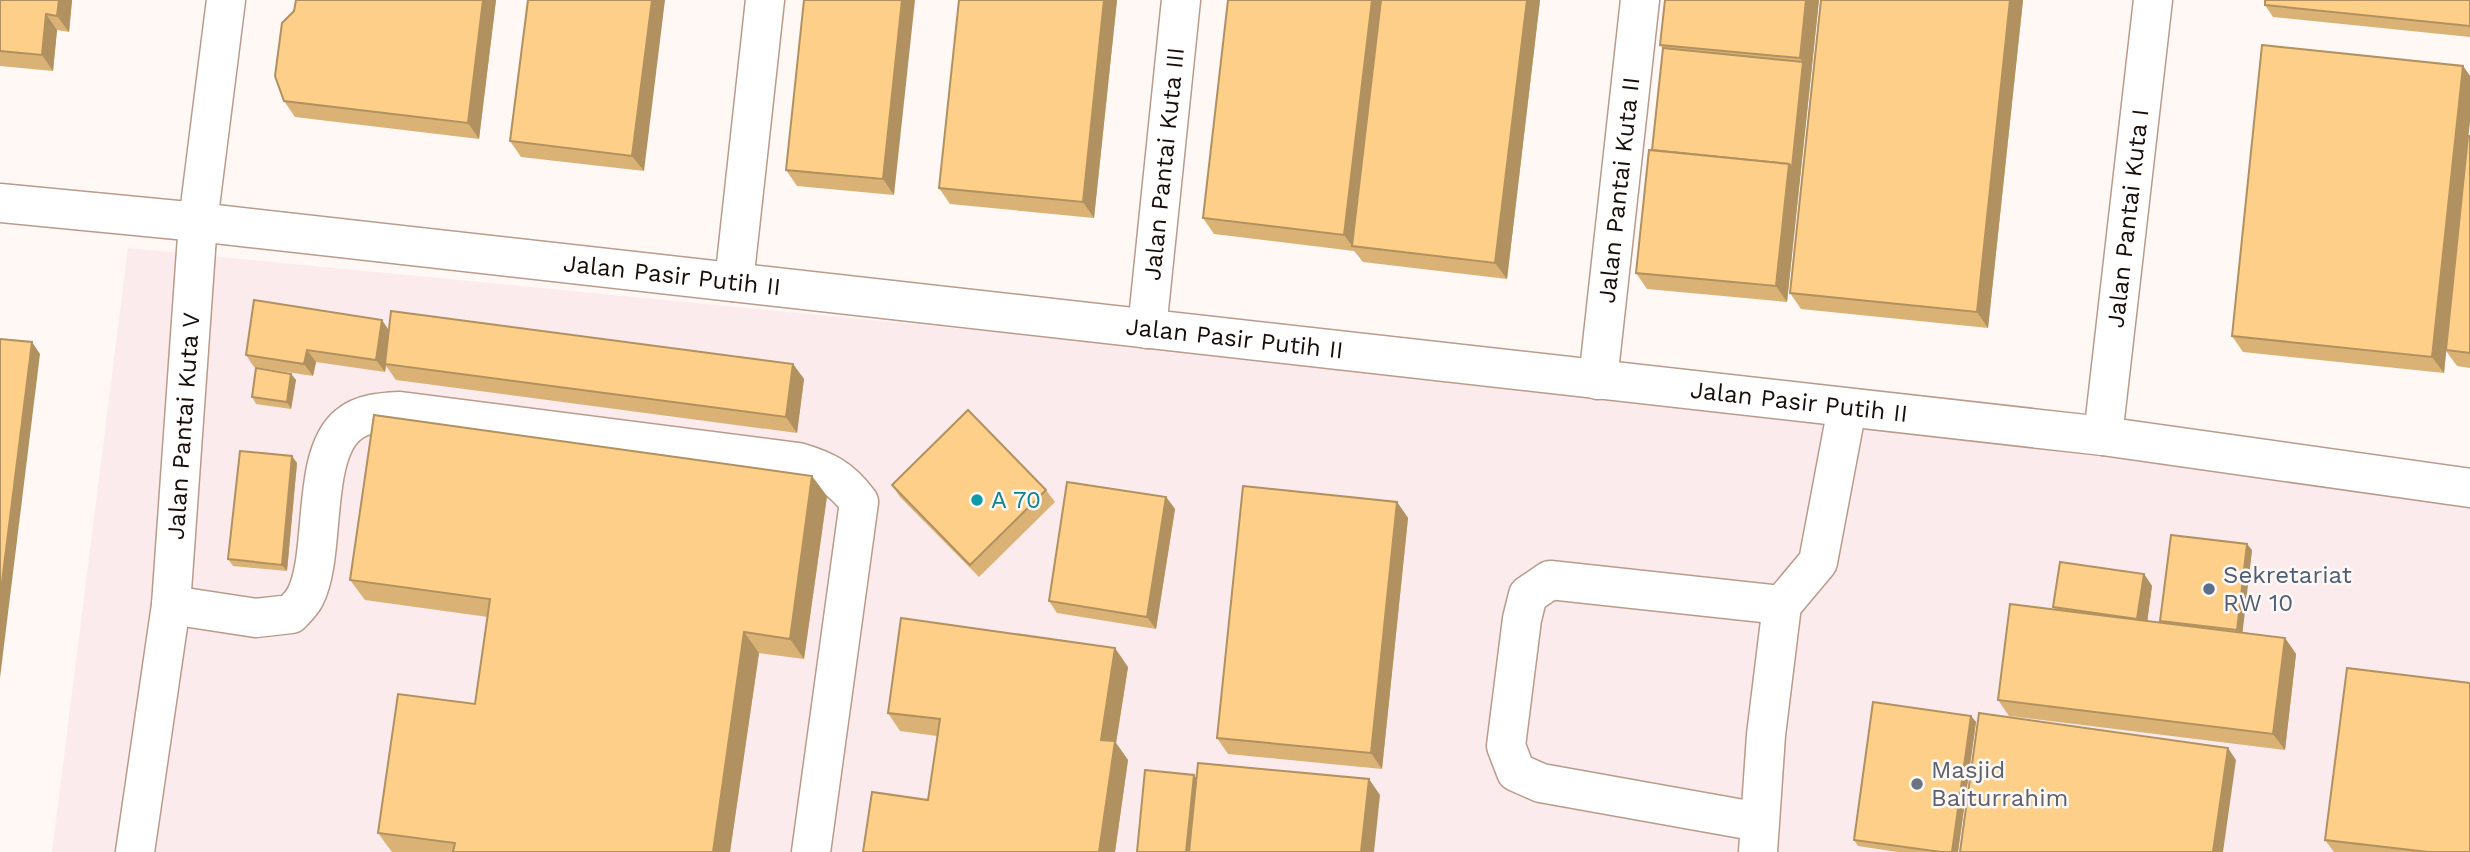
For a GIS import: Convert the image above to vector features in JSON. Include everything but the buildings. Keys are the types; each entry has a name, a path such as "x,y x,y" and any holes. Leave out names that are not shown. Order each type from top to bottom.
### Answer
{"street":[{"name":"Jalan Pantai Kuta V","path":"135,852 171,605 198,222 226,0"},
{"path":"734,282 765,0"},
{"name":"Jalan Pantai Kuta III","path":"1147,329 1181,0"},
{"name":"Jalan Pantai Kuta II","path":"1598,380 1640,0"},
{"name":"Jalan Pantai Kuta I","path":"2103,436 2153,0"},
{"name":"Jalan Pasir Putih II","path":"0,203 198,222 2103,436 2470,488"},
{"path":"1782,605 1550,580 1528,595 1521,619 1506,746 1516,772 1541,783 1758,837 1782,605 1818,562 1847,408"},
{"path":"171,605 256,618 291,614 305,597 312,573 330,452 347,425 372,413 400,411 798,462 824,469 845,484 859,502 811,852"}],"shaded area":[{"path":"128,248 2470,475 2470,852 52,852"}],"place":[{"name":"A 70","path":"977,500"},
{"name":"Sekretariat RW 10","path":"2209,589"},
{"name":"Masjid Baiturrahim","path":"1917,784"}]}
